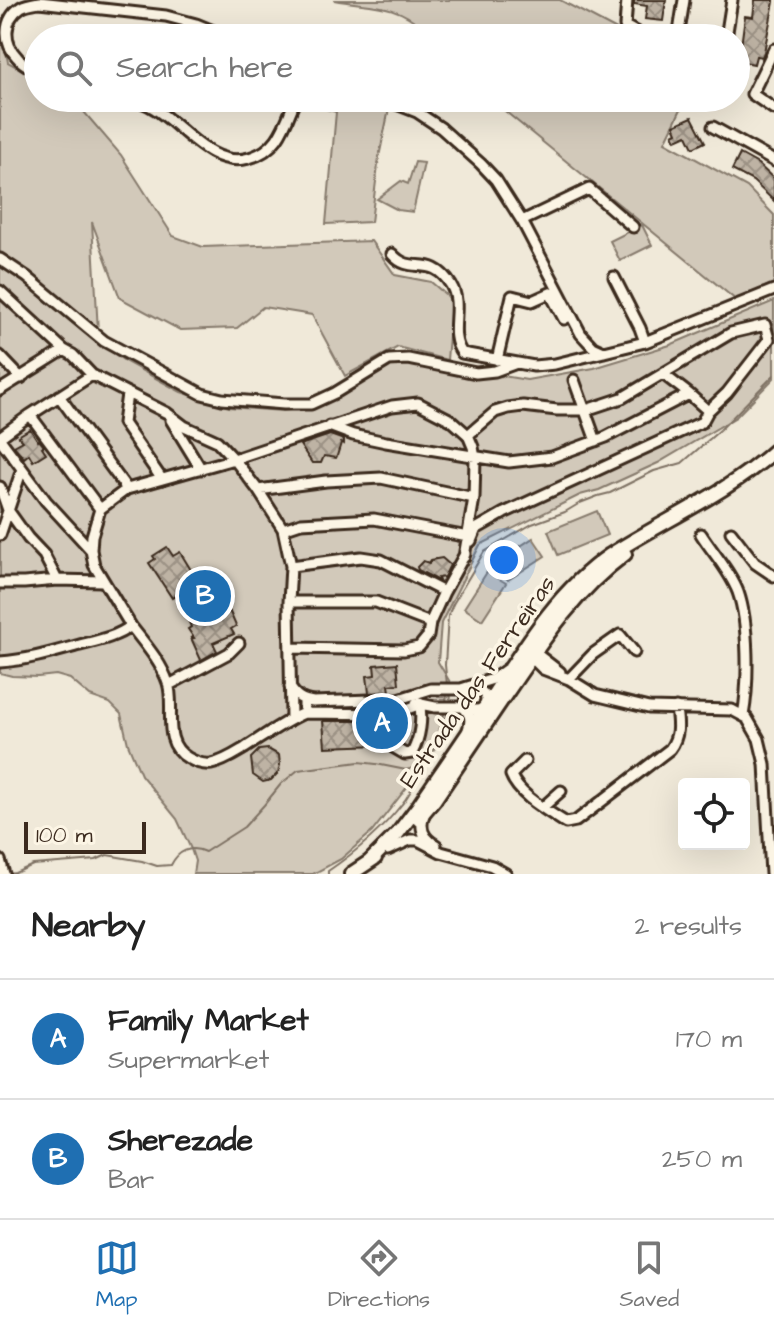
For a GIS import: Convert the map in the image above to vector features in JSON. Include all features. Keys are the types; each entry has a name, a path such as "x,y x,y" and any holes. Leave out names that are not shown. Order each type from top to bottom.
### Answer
{"main road":[{"name":"Estrada das Ferreiras","path":"370,861 421,811 481,707 551,609 571,587 610,555 737,480 774,451"},
{"name":"Estrada das Ferreiras","path":"351,874 388,850 453,773 481,707 518,676 581,593 614,562 676,517"}],"street":[{"path":"625,24 627,0"},
{"path":"680,24 684,0"},
{"path":"728,24 732,0"},
{"path":"24,63 17,58 6,40 6,31 13,14 26,4 39,2 166,16 196,24"},
{"path":"774,49 752,94 774,109"},
{"path":"166,112 216,157 239,161 263,154 273,146 289,112"},
{"path":"417,112 441,128 496,180 522,221 581,334 593,347 604,352"},
{"path":"713,127 774,161"},
{"path":"522,221 589,189 633,227"},
{"path":"392,254 404,264 423,264 439,270 456,294 455,340 462,353 534,366 555,364 645,342 774,290"},
{"path":"0,259 27,277 104,341 202,394 222,399 311,404 389,360 408,359 476,373 495,371 514,364"},
{"path":"614,277 645,342"},
{"path":"0,291 92,375 217,441 258,490 283,529 291,566 291,719"},
{"path":"497,360 512,296 532,301 550,293 564,319 571,315"},
{"path":"468,435 495,412 508,408 586,410 622,398 731,333 765,325 769,339 702,422 504,513 468,537"},
{"path":"575,359 583,343 581,334"},
{"path":"0,390 64,350"},
{"path":"0,356 21,378"},
{"path":"663,374 708,411"},
{"path":"91,550 46,501 0,438 92,375"},
{"path":"574,380 596,441"},
{"path":"127,394 123,423 161,478"},
{"path":"329,426 364,437 509,462 552,457 596,441 689,394"},
{"path":"59,396 127,489"},
{"path":"421,704 393,714 304,713 232,756 212,764 197,763 174,745 169,685 155,657 131,626 94,565 92,536 100,509 127,489 234,459 392,406 418,403 451,420 468,435 473,447 474,498 464,557"},
{"path":"167,413 201,469"},
{"path":"30,415 100,509"},
{"path":"0,535 22,469"},
{"path":"258,490 381,478 474,498"},
{"path":"0,487 8,510 44,555 57,580"},
{"path":"283,529 301,523 374,519 468,537"},
{"path":"291,648 404,650 419,647 428,636 430,623 476,529"},
{"path":"731,532 755,563 774,576"},
{"path":"701,534 737,591 743,616 747,691 743,716"},
{"path":"291,566 361,557 381,560 444,592"},
{"path":"0,583 103,581"},
{"path":"533,655 536,639 571,587"},
{"path":"289,602 376,602 430,623"},
{"path":"0,662 40,657 123,633 131,626"},
{"path":"569,679 593,654 620,635 634,652"},
{"path":"547,636 547,666"},
{"path":"169,685 229,653 239,643"},
{"path":"399,699 431,689 461,689 482,683 502,674 525,654 538,655 547,666 595,695 606,698 649,708 732,710 747,718 759,739 765,764 771,874"},
{"path":"518,676 547,666"},
{"path":"481,707 466,700 470,692 482,683"},
{"path":"290,687 295,695 313,702 399,699 435,707 481,707"},
{"path":"421,838 414,827 421,811 452,782 476,747 481,707 477,690 470,692"},
{"path":"393,714 393,747 405,754 412,753 418,738 421,704 414,694"},
{"path":"304,700 304,713"},
{"path":"464,739 469,712 481,707"},
{"path":"525,761 511,778 566,823 576,821 670,749 679,729 676,708"},
{"path":"543,807 561,791"},
{"path":"421,811 421,838"},
{"path":"388,850 421,838 506,874"},
{"path":"0,860 4,872"}],"shaded area":[{"path":"334,0 560,0 605,24 418,24 392,10"},
{"path":"0,21 8,62 24,71 24,112 84,112 121,155 173,236 203,247 371,241 395,275 431,282 452,300 447,360 398,347 345,376 312,315 263,307 237,328 180,330 120,298 92,222 98,332 0,255"},
{"path":"336,112 388,112 371,222 326,224"},
{"path":"506,112 680,112 665,142 747,187 774,215 774,283 736,300"},
{"path":"415,162 424,163 413,212 398,210 377,199 401,181 408,184"},
{"path":"642,225 652,245 620,261 610,241"},
{"path":"0,264 83,332 126,362 181,392 229,407 283,411 321,406 389,365 407,363 468,377 503,376 527,380 594,368 670,345 774,301 774,378 736,417 658,463 599,490 580,495 480,545 441,623 438,662 450,682 451,705 432,755 372,832 341,859 313,874 193,874 195,861 191,849 177,819 141,775 128,744 121,714 110,703 90,696 70,679 56,675 38,677 0,673"},
{"path":"597,511 607,535 558,555 548,531"},
{"path":"533,538 545,556 508,580 496,562"},
{"path":"487,572 506,583 482,620 464,608"}],"building":[{"path":"634,0 666,0 663,21 645,19 647,6 634,4"},
{"path":"755,0 774,0 764,52 762,57 756,56 754,64 750,63 750,24 744,24 745,16 753,17"},
{"path":"692,117 705,142 693,148 687,135 676,140 673,134 677,132 674,125"},
{"path":"740,154 758,164 774,179 774,201 753,181 732,170"},
{"path":"30,429 46,453 33,461 29,454 24,458 14,446 23,441 18,436"},
{"path":"330,435 344,440 336,458 324,456 321,463 312,463 300,445"},
{"path":"167,547 173,556 180,552 202,588 213,615 229,610 236,626 231,629 234,634 213,643 217,651 201,660 180,600 175,596 172,598 149,563 155,559 153,556"},
{"path":"442,558 450,565 444,577 438,578 439,581 418,570 423,561 429,563"},
{"path":"397,663 399,684 389,685 390,692 369,693 367,676 375,675 374,665"},
{"path":"323,721 384,721 385,735 381,735 381,745 325,747"},
{"path":"268,749 279,755 280,765 278,773 271,780 263,782 253,775 251,758 259,750"}],"waterway":[{"path":"447,685 448,616 484,552 532,524 610,493 654,471 682,463 720,430 774,375"},
{"path":"446,705 447,691"},
{"path":"9,874 33,865 96,860 107,855 157,866 171,865 185,851 194,849 205,852 244,827 281,784 298,770 359,762 406,770 425,765 445,711"},
{"path":"328,874 394,814 424,766"}],"place":[{"name":"Sherezade","path":"205,596"},
{"name":"Family Market","path":"382,723"}]}
